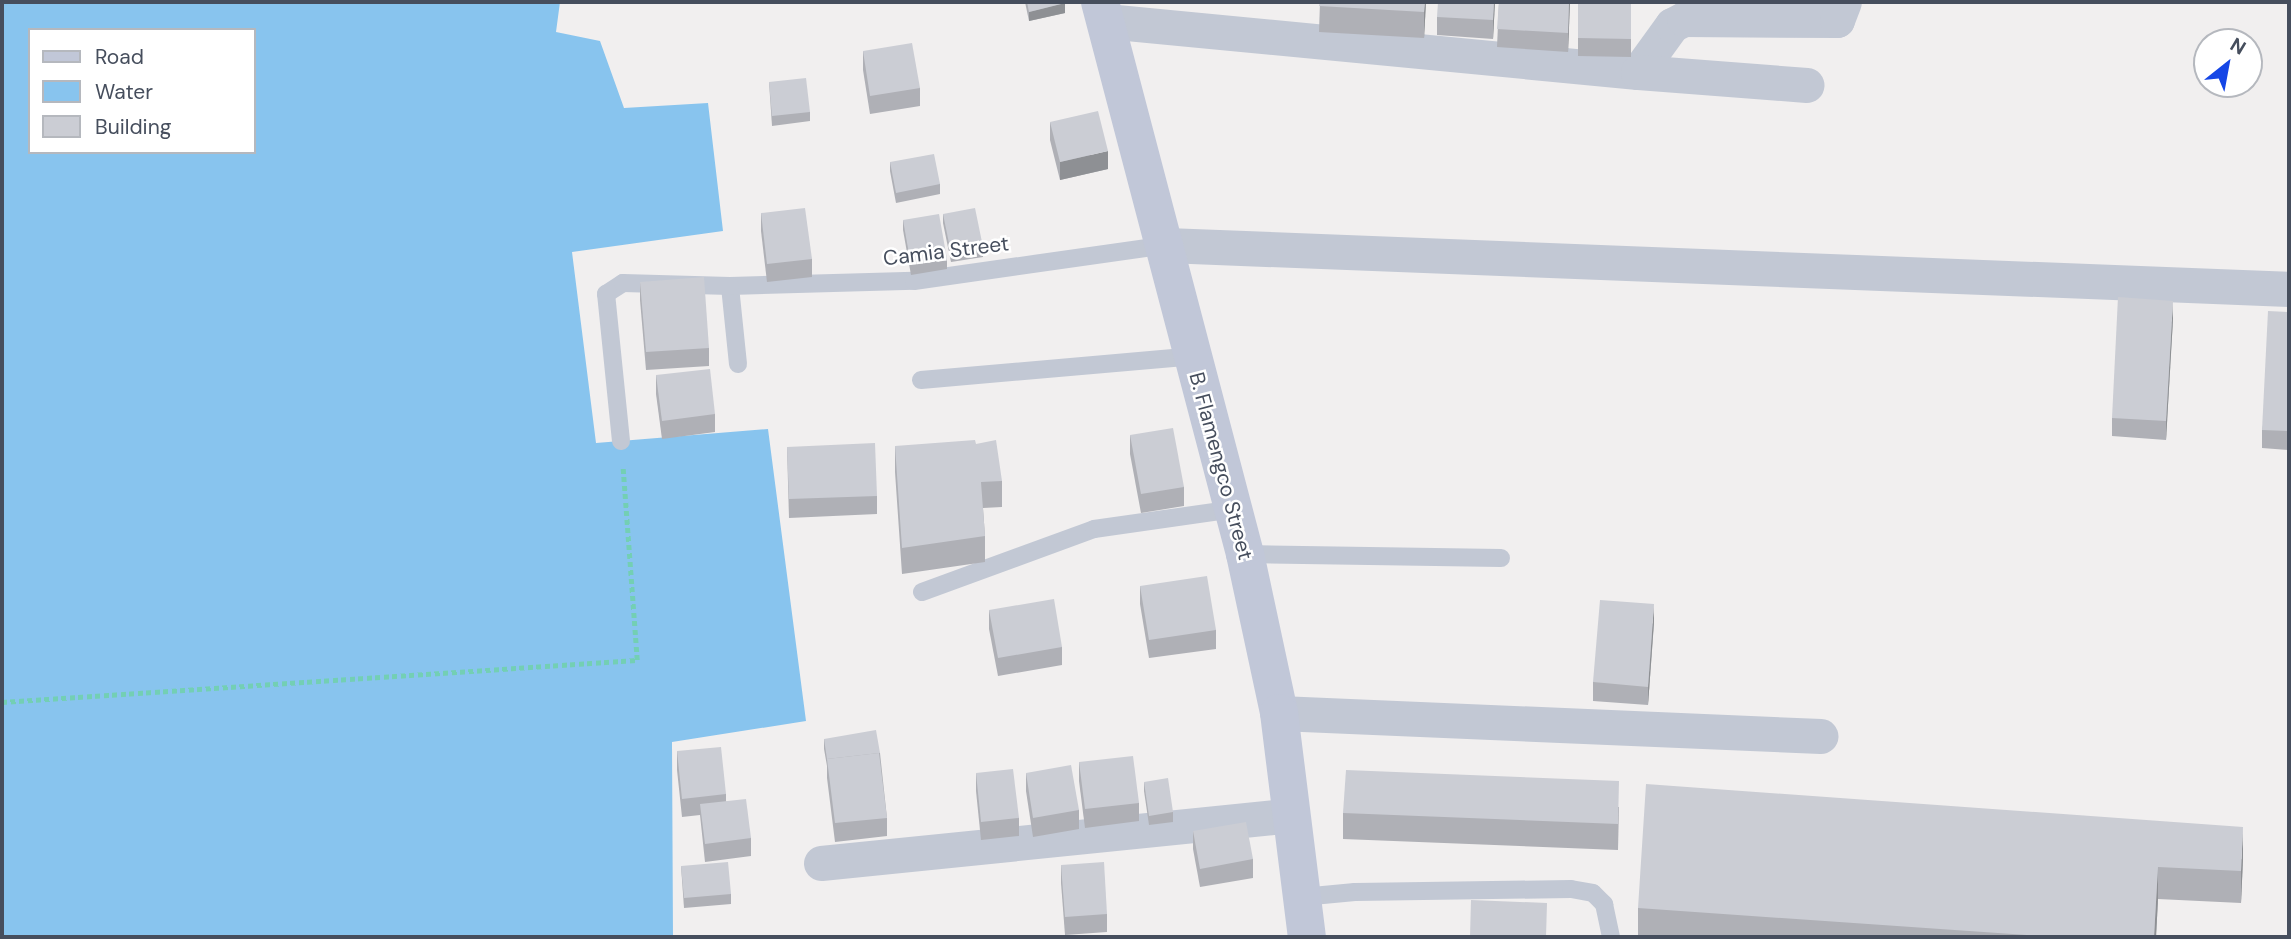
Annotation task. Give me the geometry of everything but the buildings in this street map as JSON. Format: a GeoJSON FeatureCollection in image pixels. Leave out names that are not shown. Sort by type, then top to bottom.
{"type":"FeatureCollection","features":[{"type":"Feature","properties":{"kind":"main road","name":"B. Flamengco Street"},"geometry":{"type":"LineString","coordinates":[[1103,11],[1245,554],[1279,713],[1307,937]]}},
{"type":"Feature","properties":{"kind":"street"},"geometry":{"type":"LineString","coordinates":[[1638,72],[1672,25],[1684,19],[1837,20],[1844,2]]}},
{"type":"Feature","properties":{"kind":"street"},"geometry":{"type":"LineString","coordinates":[[1103,11],[1638,72],[1806,85]]}},
{"type":"Feature","properties":{"kind":"street"},"geometry":{"type":"LineString","coordinates":[[1166,245],[2289,289]]}},
{"type":"Feature","properties":{"kind":"street"},"geometry":{"type":"LineString","coordinates":[[1279,713],[1821,736]]}},
{"type":"Feature","properties":{"kind":"street"},"geometry":{"type":"LineString","coordinates":[[821,863],[1292,815]]}},
{"type":"Feature","properties":{"kind":"lane","name":"Camia Street"},"geometry":{"type":"LineString","coordinates":[[621,441],[606,294],[623,283],[730,286],[914,281],[1166,245]]}},
{"type":"Feature","properties":{"kind":"lane"},"geometry":{"type":"LineString","coordinates":[[730,286],[738,364]]}},
{"type":"Feature","properties":{"kind":"lane"},"geometry":{"type":"LineString","coordinates":[[921,380],[1193,356]]}},
{"type":"Feature","properties":{"kind":"lane"},"geometry":{"type":"LineString","coordinates":[[922,592],[1094,529],[1234,509]]}},
{"type":"Feature","properties":{"kind":"lane"},"geometry":{"type":"LineString","coordinates":[[1245,554],[1501,558]]}},
{"type":"Feature","properties":{"kind":"lane"},"geometry":{"type":"LineString","coordinates":[[1302,897],[1354,892],[1571,889],[1592,893],[1604,904],[1611,937]]}},
{"type":"Feature","properties":{"kind":"path"},"geometry":{"type":"LineString","coordinates":[[2,702],[637,660],[621,441]]}},
{"type":"Feature","properties":{"kind":"water"},"geometry":{"type":"Polygon","coordinates":[[[2,2],[560,2],[556,32],[600,41],[624,108],[708,103],[723,231],[572,252],[596,443],[768,429],[806,721],[672,742],[673,937],[2,937],[2,2]]]}}]}
